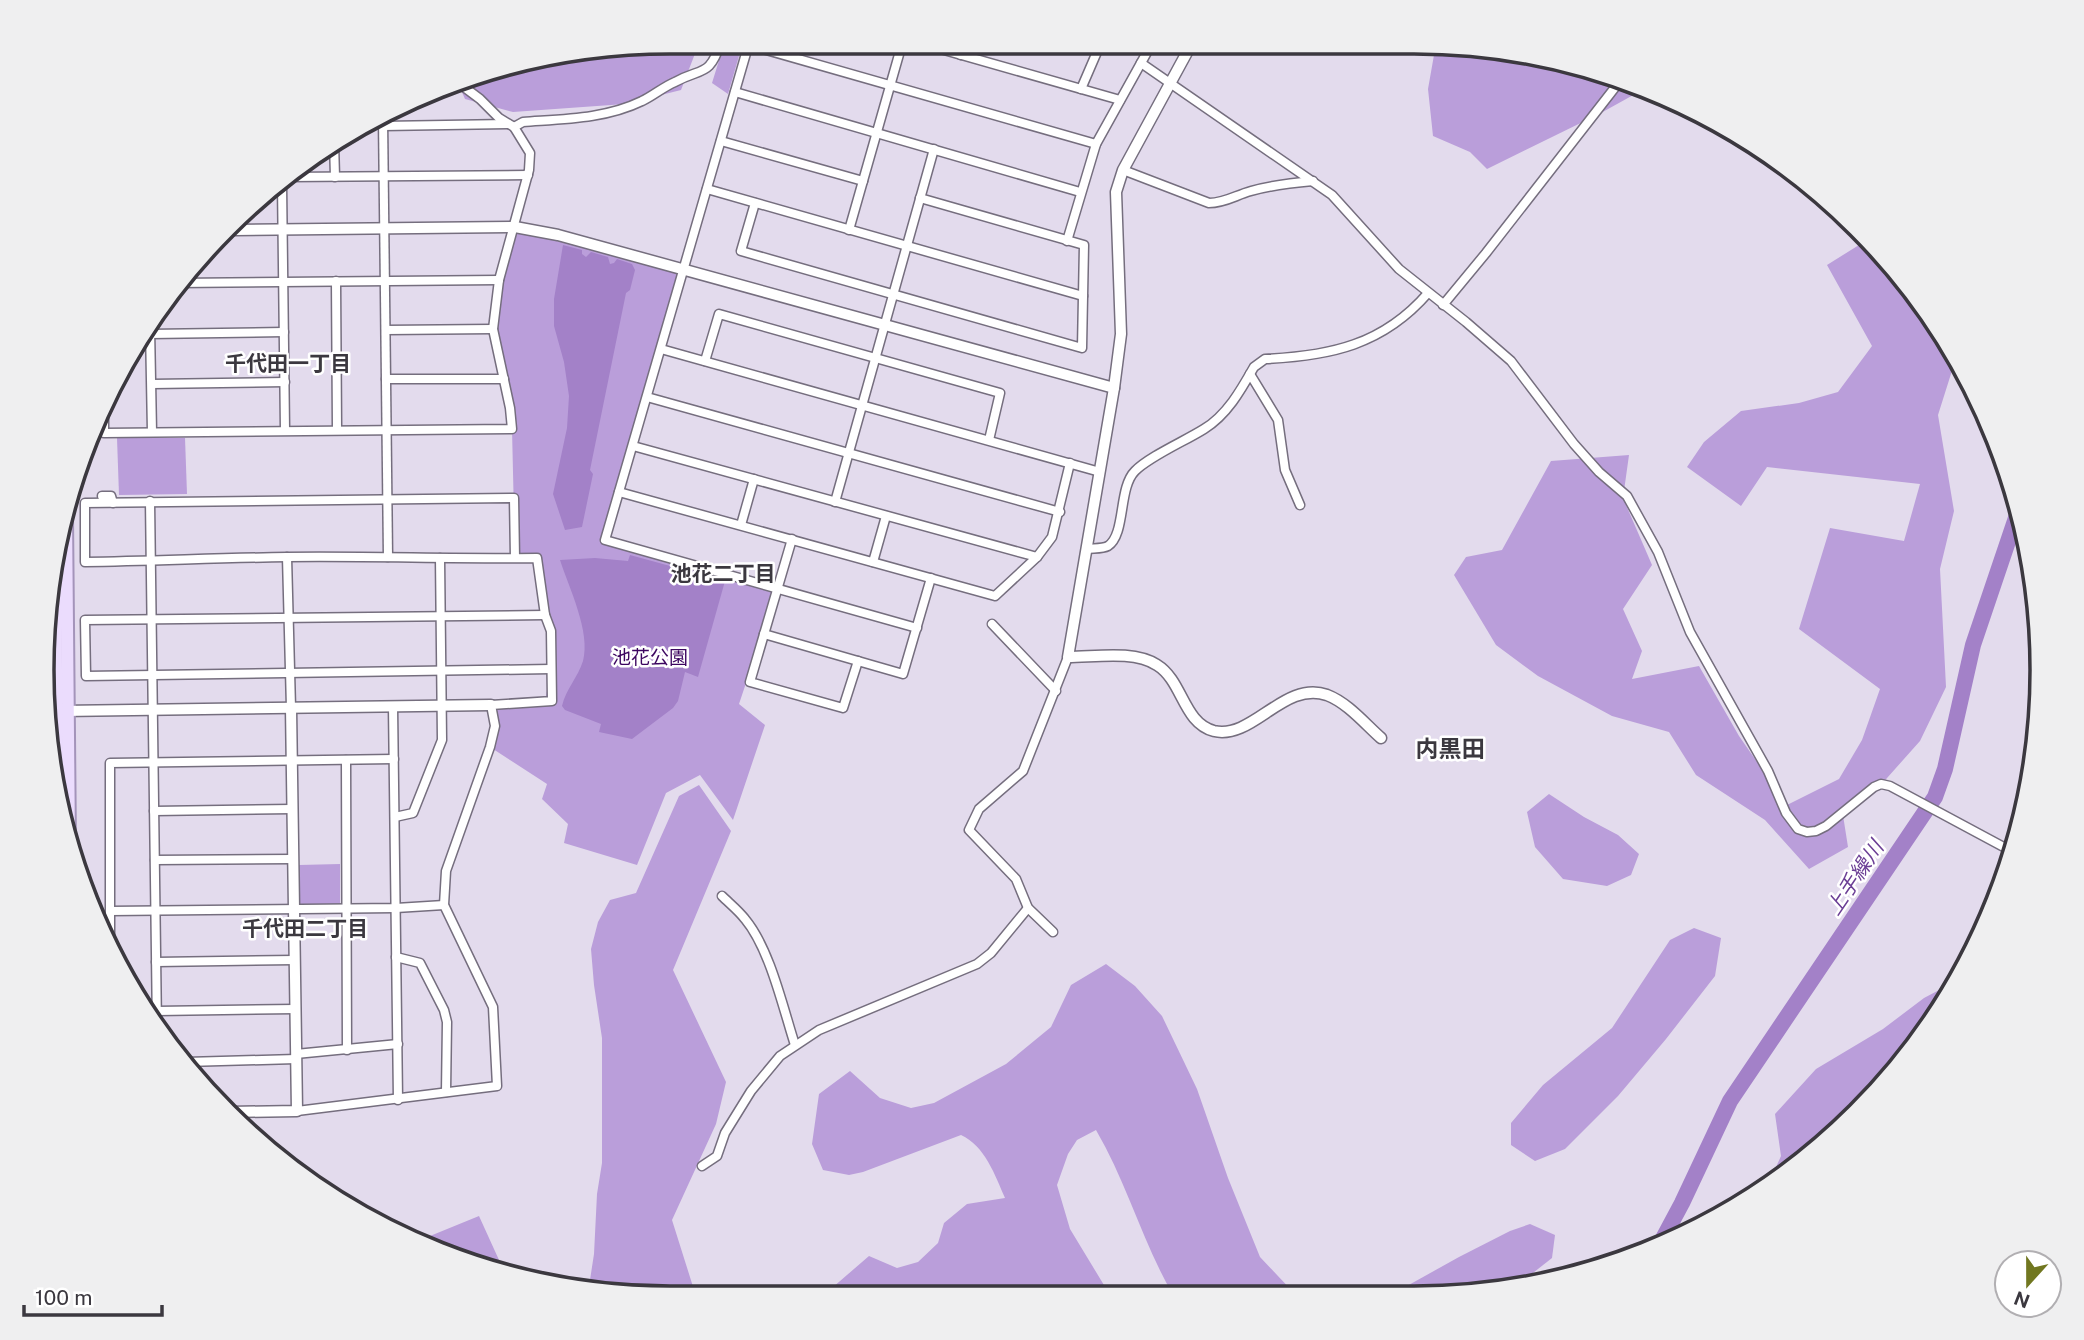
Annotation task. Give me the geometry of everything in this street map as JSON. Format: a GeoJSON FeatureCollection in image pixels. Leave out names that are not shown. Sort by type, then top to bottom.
{"type":"FeatureCollection","features":[{"type":"Feature","properties":{"kind":"main road"},"geometry":{"type":"LineString","coordinates":[[58,732],[64,561]]}},
{"type":"Feature","properties":{"kind":"main road"},"geometry":{"type":"LineString","coordinates":[[57,625],[64,775]]}},
{"type":"Feature","properties":{"kind":"street"},"geometry":{"type":"LineString","coordinates":[[390,122],[511,126],[523,122],[589,117],[641,102],[677,80],[707,70],[718,54]]}},
{"type":"Feature","properties":{"kind":"street"},"geometry":{"type":"LineString","coordinates":[[746,54],[605,540],[917,628]]}},
{"type":"Feature","properties":{"kind":"street"},"geometry":{"type":"LineString","coordinates":[[783,54],[1096,144]]}},
{"type":"Feature","properties":{"kind":"street"},"geometry":{"type":"LineString","coordinates":[[849,230],[899,54]]}},
{"type":"Feature","properties":{"kind":"street"},"geometry":{"type":"LineString","coordinates":[[958,54],[1120,100]]}},
{"type":"Feature","properties":{"kind":"street"},"geometry":{"type":"LineString","coordinates":[[1081,89],[1096,54]]}},
{"type":"Feature","properties":{"kind":"street"},"geometry":{"type":"LineString","coordinates":[[1067,240],[1096,144],[1146,54]]}},
{"type":"Feature","properties":{"kind":"street"},"geometry":{"type":"LineString","coordinates":[[1053,932],[1028,908],[1016,879],[970,830],[979,809],[1023,771],[1068,657],[1121,334],[1116,192],[1123,170],[1187,54]]}},
{"type":"Feature","properties":{"kind":"street"},"geometry":{"type":"LineString","coordinates":[[1141,63],[1332,195],[1399,269],[1511,361],[1574,444],[1599,472],[1627,496],[1658,552],[1690,632],[1798,829],[1807,832],[1826,826],[1881,784],[1891,786],[2004,847]]}},
{"type":"Feature","properties":{"kind":"street"},"geometry":{"type":"LineString","coordinates":[[1443,304],[1615,88]]}},
{"type":"Feature","properties":{"kind":"street"},"geometry":{"type":"LineString","coordinates":[[104,428],[104,433],[513,429],[493,329],[499,280],[528,176],[530,153],[511,126],[467,89]]}},
{"type":"Feature","properties":{"kind":"street"},"geometry":{"type":"LineString","coordinates":[[735,92],[1080,192]]}},
{"type":"Feature","properties":{"kind":"street"},"geometry":{"type":"LineString","coordinates":[[383,126],[388,557]]}},
{"type":"Feature","properties":{"kind":"street"},"geometry":{"type":"LineString","coordinates":[[721,141],[863,181]]}},
{"type":"Feature","properties":{"kind":"street"},"geometry":{"type":"LineString","coordinates":[[835,502],[934,149]]}},
{"type":"Feature","properties":{"kind":"street"},"geometry":{"type":"LineString","coordinates":[[334,154],[335,177]]}},
{"type":"Feature","properties":{"kind":"street"},"geometry":{"type":"LineString","coordinates":[[1123,170],[1209,203],[1223,203],[1246,192],[1276,184],[1312,181]]}},
{"type":"Feature","properties":{"kind":"street"},"geometry":{"type":"LineString","coordinates":[[301,177],[528,176]]}},
{"type":"Feature","properties":{"kind":"street"},"geometry":{"type":"LineString","coordinates":[[707,190],[1083,296]]}},
{"type":"Feature","properties":{"kind":"street"},"geometry":{"type":"LineString","coordinates":[[282,192],[285,430]]}},
{"type":"Feature","properties":{"kind":"street"},"geometry":{"type":"LineString","coordinates":[[754,203],[741,251],[1082,348],[1084,245],[920,198]]}},
{"type":"Feature","properties":{"kind":"street"},"geometry":{"type":"LineString","coordinates":[[240,230],[515,227],[558,235],[1114,388]]}},
{"type":"Feature","properties":{"kind":"street"},"geometry":{"type":"LineString","coordinates":[[191,283],[499,280]]}},
{"type":"Feature","properties":{"kind":"street"},"geometry":{"type":"LineString","coordinates":[[336,281],[337,429]]}},
{"type":"Feature","properties":{"kind":"street"},"geometry":{"type":"LineString","coordinates":[[1087,549],[1106,547],[1112,541],[1118,527],[1126,488],[1134,472],[1186,438],[1205,429],[1227,410],[1254,367],[1265,359],[1339,351],[1388,330],[1412,312],[1427,293]]}},
{"type":"Feature","properties":{"kind":"street"},"geometry":{"type":"LineString","coordinates":[[705,361],[719,314],[876,357],[1000,393],[989,440]]}},
{"type":"Feature","properties":{"kind":"street"},"geometry":{"type":"LineString","coordinates":[[386,330],[493,329]]}},
{"type":"Feature","properties":{"kind":"street"},"geometry":{"type":"LineString","coordinates":[[156,331],[284,332]]}},
{"type":"Feature","properties":{"kind":"street"},"geometry":{"type":"LineString","coordinates":[[150,340],[152,432]]}},
{"type":"Feature","properties":{"kind":"street"},"geometry":{"type":"LineString","coordinates":[[661,349],[1100,472]]}},
{"type":"Feature","properties":{"kind":"street"},"geometry":{"type":"LineString","coordinates":[[1251,374],[1278,420],[1285,470],[1300,505]]}},
{"type":"Feature","properties":{"kind":"street"},"geometry":{"type":"LineString","coordinates":[[386,379],[503,379]]}},
{"type":"Feature","properties":{"kind":"street"},"geometry":{"type":"LineString","coordinates":[[152,384],[285,382]]}},
{"type":"Feature","properties":{"kind":"street"},"geometry":{"type":"LineString","coordinates":[[647,397],[1060,512]]}},
{"type":"Feature","properties":{"kind":"street"},"geometry":{"type":"LineString","coordinates":[[633,446],[1037,558]]}},
{"type":"Feature","properties":{"kind":"street"},"geometry":{"type":"LineString","coordinates":[[619,492],[995,596],[1037,558],[1052,537],[1070,463]]}},
{"type":"Feature","properties":{"kind":"street"},"geometry":{"type":"LineString","coordinates":[[741,526],[754,480]]}},
{"type":"Feature","properties":{"kind":"street"},"geometry":{"type":"LineString","coordinates":[[102,496],[111,496],[113,503]]}},
{"type":"Feature","properties":{"kind":"street"},"geometry":{"type":"LineString","coordinates":[[59,711],[491,705],[552,701],[551,631],[545,615],[537,558],[515,558],[440,558],[388,557],[287,557],[85,562],[85,503],[514,498],[515,558]]}},
{"type":"Feature","properties":{"kind":"street"},"geometry":{"type":"LineString","coordinates":[[150,501],[157,1010]]}},
{"type":"Feature","properties":{"kind":"street"},"geometry":{"type":"LineString","coordinates":[[873,562],[886,516]]}},
{"type":"Feature","properties":{"kind":"street"},"geometry":{"type":"LineString","coordinates":[[792,540],[750,682],[843,708],[858,661]]}},
{"type":"Feature","properties":{"kind":"street"},"geometry":{"type":"LineString","coordinates":[[287,557],[297,1111]]}},
{"type":"Feature","properties":{"kind":"street"},"geometry":{"type":"LineString","coordinates":[[394,817],[413,813],[442,740],[440,558]]}},
{"type":"Feature","properties":{"kind":"street"},"geometry":{"type":"LineString","coordinates":[[764,634],[904,674],[931,578]]}},
{"type":"Feature","properties":{"kind":"street"},"geometry":{"type":"LineString","coordinates":[[545,615],[85,620],[86,676],[551,669]]}},
{"type":"Feature","properties":{"kind":"street"},"geometry":{"type":"LineString","coordinates":[[992,624],[1056,691]]}},
{"type":"Feature","properties":{"kind":"street"},"geometry":{"type":"LineString","coordinates":[[1068,657],[1141,658],[1156,664],[1169,674],[1183,695],[1192,717],[1203,727],[1217,732],[1231,732],[1245,726],[1274,706],[1292,698],[1325,694],[1340,702],[1381,738]]}},
{"type":"Feature","properties":{"kind":"street"},"geometry":{"type":"LineString","coordinates":[[242,1112],[297,1111],[497,1086],[493,1007],[444,905],[446,872],[495,726],[491,705]]}},
{"type":"Feature","properties":{"kind":"street"},"geometry":{"type":"LineString","coordinates":[[393,706],[398,1100]]}},
{"type":"Feature","properties":{"kind":"street"},"geometry":{"type":"LineString","coordinates":[[110,925],[110,763],[394,759]]}},
{"type":"Feature","properties":{"kind":"street"},"geometry":{"type":"LineString","coordinates":[[346,760],[347,1050]]}},
{"type":"Feature","properties":{"kind":"street"},"geometry":{"type":"LineString","coordinates":[[154,811],[292,809]]}},
{"type":"Feature","properties":{"kind":"street"},"geometry":{"type":"LineString","coordinates":[[155,860],[293,859]]}},
{"type":"Feature","properties":{"kind":"street"},"geometry":{"type":"LineString","coordinates":[[722,896],[745,919],[757,938],[771,971],[795,1045]]}},
{"type":"Feature","properties":{"kind":"street"},"geometry":{"type":"LineString","coordinates":[[110,911],[346,909],[444,905]]}},
{"type":"Feature","properties":{"kind":"street"},"geometry":{"type":"LineString","coordinates":[[702,1166],[717,1156],[725,1133],[764,1073],[780,1056],[819,1030],[977,964],[991,953],[1028,908]]}},
{"type":"Feature","properties":{"kind":"street"},"geometry":{"type":"LineString","coordinates":[[396,957],[420,963],[444,1010],[447,1023],[446,1092]]}},
{"type":"Feature","properties":{"kind":"street"},"geometry":{"type":"LineString","coordinates":[[156,962],[295,960]]}},
{"type":"Feature","properties":{"kind":"street"},"geometry":{"type":"LineString","coordinates":[[157,1011],[296,1009]]}},
{"type":"Feature","properties":{"kind":"street"},"geometry":{"type":"LineString","coordinates":[[195,1062],[296,1056],[398,1044]]}},
{"type":"Feature","properties":{"kind":"green space"},"geometry":{"type":"Polygon","coordinates":[[[695,54],[681,90],[625,104],[513,112],[465,99],[461,91],[550,66],[630,56],[695,54]]]}},
{"type":"Feature","properties":{"kind":"green space"},"geometry":{"type":"Polygon","coordinates":[[[721,54],[740,54],[728,94],[712,83],[721,54]]]}},
{"type":"Feature","properties":{"kind":"green space"},"geometry":{"type":"Polygon","coordinates":[[[1434,55],[1534,66],[1573,75],[1633,95],[1487,169],[1470,152],[1433,136],[1428,89],[1434,55]]]}},
{"type":"Feature","properties":{"kind":"green space","name":"池花公園"},"geometry":{"type":"Polygon","coordinates":[[[515,227],[684,270],[606,540],[778,587],[739,704],[765,725],[733,820],[700,775],[666,793],[637,865],[564,843],[568,824],[542,799],[547,784],[490,747],[493,703],[545,701],[551,669],[551,631],[537,558],[515,558],[512,429],[493,329],[499,280],[515,227]]]}},
{"type":"Feature","properties":{"kind":"green space"},"geometry":{"type":"Polygon","coordinates":[[[1859,245],[1903,295],[1952,371],[1938,415],[1954,511],[1940,569],[1946,687],[1920,741],[1871,796],[1842,809],[1848,847],[1809,869],[1765,820],[1696,775],[1669,732],[1612,716],[1538,676],[1496,645],[1454,575],[1466,557],[1502,550],[1551,461],[1629,455],[1623,498],[1652,565],[1623,609],[1642,651],[1632,679],[1699,666],[1739,736],[1787,805],[1839,779],[1862,740],[1880,689],[1799,629],[1830,528],[1904,541],[1920,484],[1767,467],[1741,506],[1687,467],[1704,442],[1741,411],[1799,403],[1838,392],[1872,346],[1827,265],[1859,245]]]}},
{"type":"Feature","properties":{"kind":"green space"},"geometry":{"type":"Polygon","coordinates":[[[117,438],[185,438],[187,494],[119,495],[117,438]]]}},
{"type":"Feature","properties":{"kind":"green space"},"geometry":{"type":"Polygon","coordinates":[[[699,785],[731,831],[673,970],[726,1082],[716,1124],[672,1220],[693,1286],[590,1280],[602,1163],[602,1038],[591,949],[598,922],[610,900],[636,893],[679,796],[699,785]]]}},
{"type":"Feature","properties":{"kind":"green space"},"geometry":{"type":"Polygon","coordinates":[[[1549,794],[1618,835],[1639,854],[1631,875],[1607,886],[1563,879],[1535,847],[1527,812],[1549,794]]]}},
{"type":"Feature","properties":{"kind":"green space"},"geometry":{"type":"Polygon","coordinates":[[[340,864],[340,905],[299,904],[299,865],[340,864]]]}},
{"type":"Feature","properties":{"kind":"green space"},"geometry":{"type":"Polygon","coordinates":[[[1694,928],[1721,938],[1715,976],[1618,1096],[1565,1149],[1535,1161],[1511,1145],[1511,1123],[1543,1085],[1612,1028],[1670,940],[1694,928]]]}},
{"type":"Feature","properties":{"kind":"green space"},"geometry":{"type":"Polygon","coordinates":[[[1106,964],[1135,986],[1162,1016],[1197,1089],[1228,1178],[1260,1257],[1287,1286],[1168,1286],[1096,1130],[1077,1140],[1068,1154],[1057,1185],[1070,1229],[1105,1286],[834,1286],[869,1256],[897,1268],[918,1262],[938,1243],[944,1223],[967,1204],[1005,1198],[983,1154],[977,1146],[961,1135],[863,1172],[849,1175],[823,1170],[812,1144],[819,1094],[850,1071],[880,1098],[911,1108],[934,1103],[1006,1064],[1051,1027],[1071,985],[1106,964]]]}},
{"type":"Feature","properties":{"kind":"green space"},"geometry":{"type":"Polygon","coordinates":[[[1940,990],[1903,1045],[1877,1076],[1820,1133],[1775,1169],[1781,1156],[1775,1114],[1816,1069],[1883,1029],[1924,998],[1940,990]]]}},
{"type":"Feature","properties":{"kind":"green space"},"geometry":{"type":"Polygon","coordinates":[[[479,1216],[499,1261],[428,1236],[479,1216]]]}},
{"type":"Feature","properties":{"kind":"green space"},"geometry":{"type":"Polygon","coordinates":[[[1530,1224],[1555,1235],[1552,1258],[1531,1274],[1454,1284],[1407,1286],[1459,1257],[1530,1224]]]}},
{"type":"Feature","properties":{"kind":"shaded area"},"geometry":{"type":"Polygon","coordinates":[[[563,245],[582,250],[586,257],[591,252],[608,257],[610,264],[617,259],[632,264],[635,270],[630,290],[626,293],[590,470],[593,474],[582,527],[565,530],[553,494],[567,428],[569,396],[564,362],[554,326],[554,299],[563,245]]]}},
{"type":"Feature","properties":{"kind":"shaded area"},"geometry":{"type":"Polygon","coordinates":[[[630,555],[725,581],[698,677],[685,672],[678,701],[673,708],[632,739],[599,732],[601,724],[565,710],[562,706],[581,667],[585,649],[582,624],[560,560],[595,558],[628,561],[630,555]]]}},
{"type":"Feature","properties":{"kind":"waterway","name":"上手繰川"},"geometry":{"type":"LineString","coordinates":[[1667,1231],[1730,1101],[1935,797],[1945,769],[1973,645],[2013,527]]}},
{"type":"Feature","properties":{"kind":"district","name":"千代田一丁目"},"geometry":{"type":"Point","coordinates":[288,364]}},
{"type":"Feature","properties":{"kind":"district","name":"池花二丁目"},"geometry":{"type":"Point","coordinates":[723,574]}},
{"type":"Feature","properties":{"kind":"district","name":"内黒田"},"geometry":{"type":"Point","coordinates":[1450,749]}},
{"type":"Feature","properties":{"kind":"district","name":"千代田二丁目"},"geometry":{"type":"Point","coordinates":[305,929]}}]}
